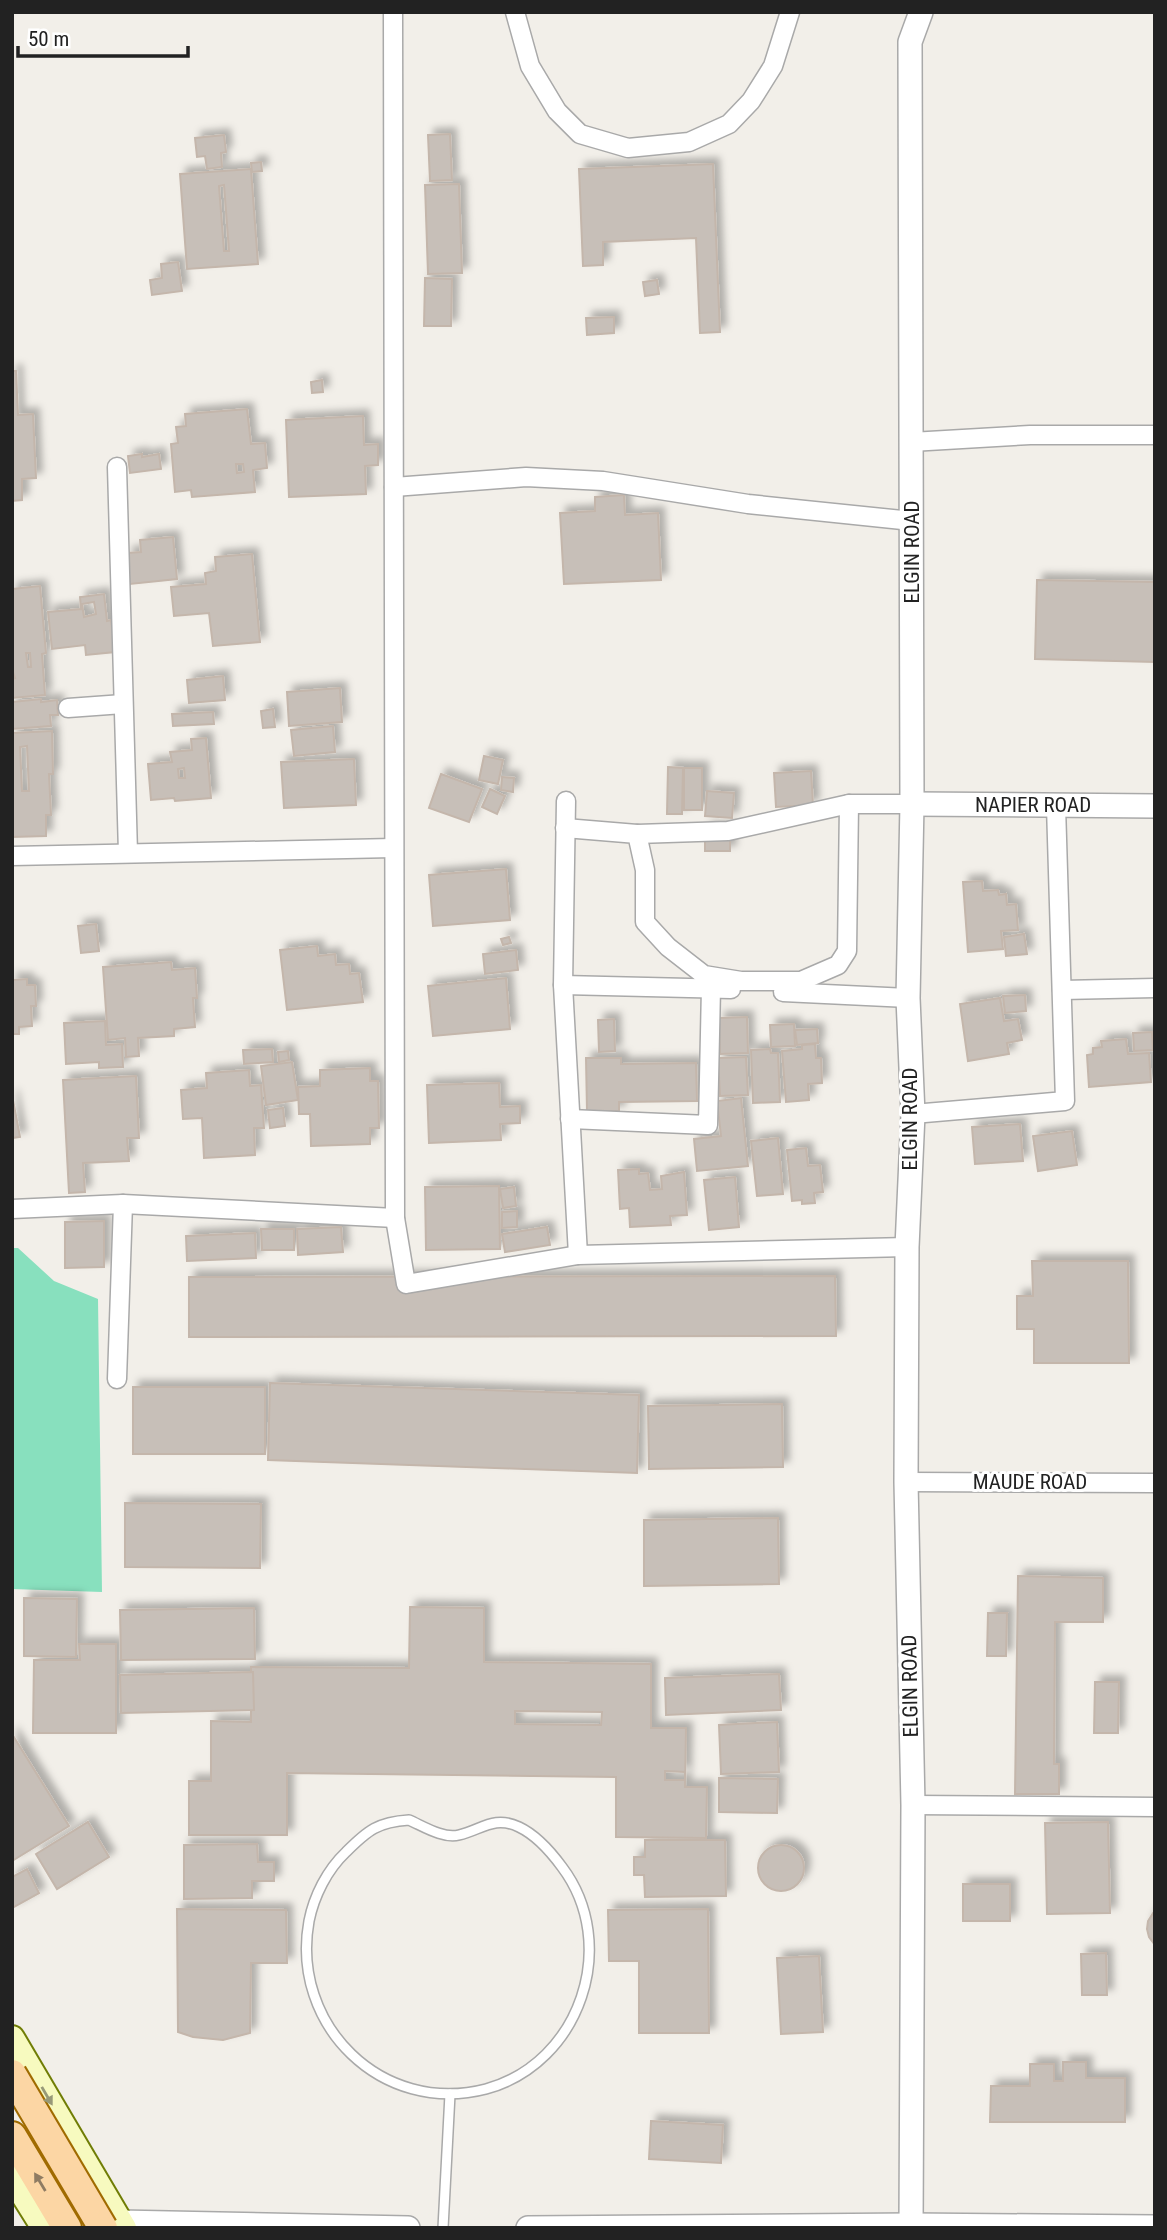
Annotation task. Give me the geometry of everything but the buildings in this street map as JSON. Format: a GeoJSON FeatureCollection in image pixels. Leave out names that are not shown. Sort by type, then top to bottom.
{"type":"FeatureCollection","features":[{"type":"Feature","properties":{"kind":"main road"},"geometry":{"type":"LineString","coordinates":[[12,2038],[116,2226]]}},
{"type":"Feature","properties":{"kind":"main road"},"geometry":{"type":"LineString","coordinates":[[12,2074],[116,2226]]}},
{"type":"Feature","properties":{"kind":"main road"},"geometry":{"type":"LineString","coordinates":[[12,2136],[67,2228]]}},
{"type":"Feature","properties":{"kind":"main road"},"geometry":{"type":"LineString","coordinates":[[12,2177],[44,2228]]}},
{"type":"Feature","properties":{"kind":"street"},"geometry":{"type":"LineString","coordinates":[[393,12],[395,1218],[405,1284],[578,1255],[907,1247]]}},
{"type":"Feature","properties":{"kind":"street"},"geometry":{"type":"LineString","coordinates":[[515,12],[530,66],[557,111],[580,134],[628,148],[690,142],[729,124],[751,101],[773,66],[790,12]]}},
{"type":"Feature","properties":{"kind":"street","name":"ELGIN ROAD"},"geometry":{"type":"LineString","coordinates":[[911,2226],[913,1805],[906,1482],[907,1247],[913,1114],[908,998],[912,804],[910,42],[921,12]]}},
{"type":"Feature","properties":{"kind":"street"},"geometry":{"type":"LineString","coordinates":[[911,442],[1030,435],[1155,435]]}},
{"type":"Feature","properties":{"kind":"street"},"geometry":{"type":"LineString","coordinates":[[117,467],[128,853]]}},
{"type":"Feature","properties":{"kind":"street"},"geometry":{"type":"LineString","coordinates":[[394,487],[526,477],[590,481],[748,504],[912,521]]}},
{"type":"Feature","properties":{"kind":"street"},"geometry":{"type":"LineString","coordinates":[[68,708],[123,704]]}},
{"type":"Feature","properties":{"kind":"street"},"geometry":{"type":"LineString","coordinates":[[566,802],[563,985],[578,1255]]}},
{"type":"Feature","properties":{"kind":"street"},"geometry":{"type":"LineString","coordinates":[[637,834],[645,870],[645,922],[668,947],[704,975],[741,981],[801,981],[838,965],[847,951],[849,804]]}},
{"type":"Feature","properties":{"kind":"street"},"geometry":{"type":"LineString","coordinates":[[565,828],[637,834],[729,831],[849,804],[912,804]]}},
{"type":"Feature","properties":{"kind":"street","name":"NAPIER ROAD"},"geometry":{"type":"LineString","coordinates":[[912,804],[1155,806]]}},
{"type":"Feature","properties":{"kind":"street"},"geometry":{"type":"LineString","coordinates":[[913,1114],[1065,1101],[1056,806]]}},
{"type":"Feature","properties":{"kind":"street"},"geometry":{"type":"LineString","coordinates":[[12,856],[393,848]]}},
{"type":"Feature","properties":{"kind":"street"},"geometry":{"type":"LineString","coordinates":[[563,985],[711,988],[908,998]]}},
{"type":"Feature","properties":{"kind":"street"},"geometry":{"type":"LineString","coordinates":[[570,1119],[708,1125],[711,988]]}},
{"type":"Feature","properties":{"kind":"street"},"geometry":{"type":"LineString","coordinates":[[1062,990],[1155,988]]}},
{"type":"Feature","properties":{"kind":"street"},"geometry":{"type":"LineString","coordinates":[[12,1209],[123,1204],[395,1218]]}},
{"type":"Feature","properties":{"kind":"street"},"geometry":{"type":"LineString","coordinates":[[117,1379],[123,1204]]}},
{"type":"Feature","properties":{"kind":"street","name":"MAUDE ROAD"},"geometry":{"type":"LineString","coordinates":[[906,1482],[1155,1483]]}},
{"type":"Feature","properties":{"kind":"street"},"geometry":{"type":"LineString","coordinates":[[913,1805],[1155,1807]]}},
{"type":"Feature","properties":{"kind":"street"},"geometry":{"type":"LineString","coordinates":[[528,2228],[1155,2227]]}},
{"type":"Feature","properties":{"kind":"street"},"geometry":{"type":"LineString","coordinates":[[88,2228],[408,2228]]}},
{"type":"Feature","properties":{"kind":"lane"},"geometry":{"type":"LineString","coordinates":[[409,1820],[433,1832],[457,1836],[478,1826],[502,1822],[520,1827],[549,1850],[571,1880],[585,1914],[590,1951],[586,1987],[572,2022],[549,2051],[520,2074],[486,2089],[450,2094],[420,2091],[392,2082],[366,2068],[344,2048],[326,2025],[313,1998],[307,1969],[306,1939],[311,1910],[322,1883],[339,1858],[360,1838],[385,1822],[409,1820]]}},
{"type":"Feature","properties":{"kind":"lane"},"geometry":{"type":"LineString","coordinates":[[443,2228],[450,2094]]}},
{"type":"Feature","properties":{"kind":"green space"},"geometry":{"type":"Polygon","coordinates":[[[12,1248],[18,1248],[54,1281],[98,1299],[102,1592],[12,1589],[12,1248]]]}}]}
